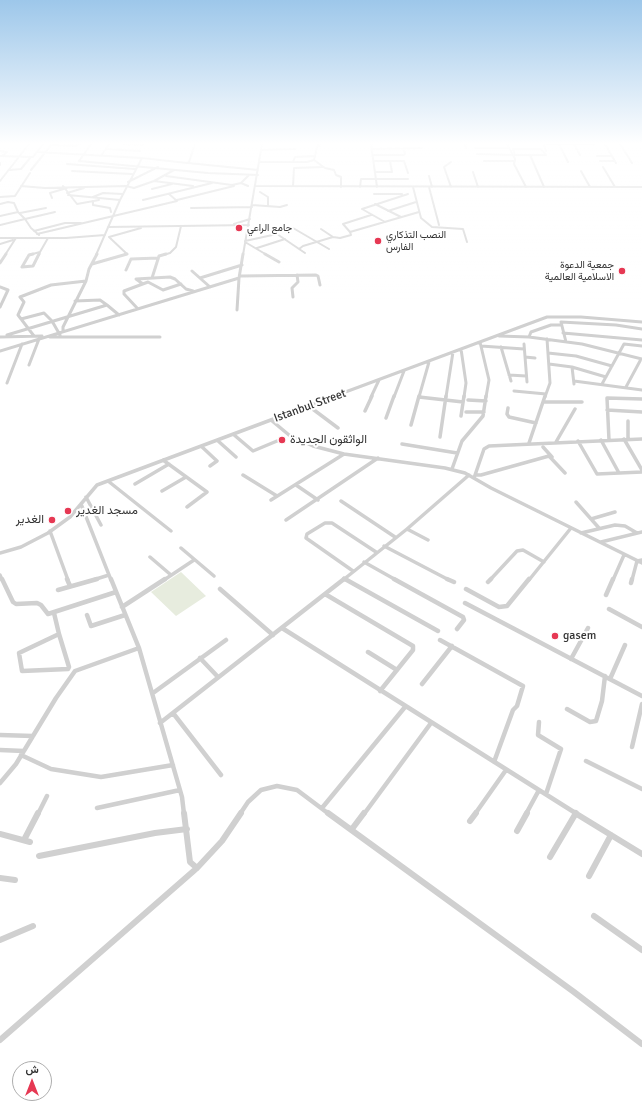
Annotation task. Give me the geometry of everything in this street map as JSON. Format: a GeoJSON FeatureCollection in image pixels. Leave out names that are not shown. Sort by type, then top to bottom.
{"type":"FeatureCollection","features":[{"type":"Feature","properties":{"kind":"street"},"geometry":{"type":"LineString","coordinates":[[0,197],[15,196]]}},
{"type":"Feature","properties":{"kind":"street"},"geometry":{"type":"LineString","coordinates":[[69,196],[78,204],[100,199]]}},
{"type":"Feature","properties":{"kind":"street"},"geometry":{"type":"LineString","coordinates":[[84,196],[100,199],[120,200]]}},
{"type":"Feature","properties":{"kind":"street"},"geometry":{"type":"LineString","coordinates":[[111,200],[114,196]]}},
{"type":"Feature","properties":{"kind":"street"},"geometry":{"type":"LineString","coordinates":[[60,337],[75,301],[86,281],[122,196]]}},
{"type":"Feature","properties":{"kind":"street"},"geometry":{"type":"LineString","coordinates":[[143,200],[161,196]]}},
{"type":"Feature","properties":{"kind":"street"},"geometry":{"type":"LineString","coordinates":[[172,196],[177,200]]}},
{"type":"Feature","properties":{"kind":"street"},"geometry":{"type":"LineString","coordinates":[[38,234],[193,196]]}},
{"type":"Feature","properties":{"kind":"street"},"geometry":{"type":"LineString","coordinates":[[237,310],[245,242],[254,196]]}},
{"type":"Feature","properties":{"kind":"street"},"geometry":{"type":"LineString","coordinates":[[266,196],[268,197],[268,205]]}},
{"type":"Feature","properties":{"kind":"street"},"geometry":{"type":"LineString","coordinates":[[385,222],[362,209],[401,196]]}},
{"type":"Feature","properties":{"kind":"street"},"geometry":{"type":"LineString","coordinates":[[415,196],[421,218],[430,227],[463,229],[468,242]]}},
{"type":"Feature","properties":{"kind":"street"},"geometry":{"type":"LineString","coordinates":[[433,196],[439,225]]}},
{"type":"Feature","properties":{"kind":"street"},"geometry":{"type":"LineString","coordinates":[[93,201],[93,205],[110,208],[111,212]]}},
{"type":"Feature","properties":{"kind":"street"},"geometry":{"type":"LineString","coordinates":[[0,204],[12,202],[34,231],[44,238]]}},
{"type":"Feature","properties":{"kind":"street"},"geometry":{"type":"LineString","coordinates":[[388,211],[416,202]]}},
{"type":"Feature","properties":{"kind":"street"},"geometry":{"type":"LineString","coordinates":[[374,204],[401,217]]}},
{"type":"Feature","properties":{"kind":"street"},"geometry":{"type":"LineString","coordinates":[[191,208],[268,205],[280,207],[287,205]]}},
{"type":"Feature","properties":{"kind":"street"},"geometry":{"type":"LineString","coordinates":[[0,216],[46,208]]}},
{"type":"Feature","properties":{"kind":"street"},"geometry":{"type":"LineString","coordinates":[[0,225],[55,212]]}},
{"type":"Feature","properties":{"kind":"street"},"geometry":{"type":"LineString","coordinates":[[299,249],[303,246],[333,237],[340,238],[351,235],[350,232],[419,212]]}},
{"type":"Feature","properties":{"kind":"street"},"geometry":{"type":"LineString","coordinates":[[350,232],[343,226],[344,224],[371,215]]}},
{"type":"Feature","properties":{"kind":"street"},"geometry":{"type":"LineString","coordinates":[[230,225],[250,219]]}},
{"type":"Feature","properties":{"kind":"street"},"geometry":{"type":"LineString","coordinates":[[34,231],[65,223],[80,223]]}},
{"type":"Feature","properties":{"kind":"street"},"geometry":{"type":"LineString","coordinates":[[108,227],[249,225]]}},
{"type":"Feature","properties":{"kind":"street"},"geometry":{"type":"LineString","coordinates":[[92,264],[114,259],[127,254],[109,239],[109,237],[147,226]]}},
{"type":"Feature","properties":{"kind":"street"},"geometry":{"type":"LineString","coordinates":[[114,259],[158,258],[170,253],[175,249],[181,226]]}},
{"type":"Feature","properties":{"kind":"street"},"geometry":{"type":"LineString","coordinates":[[293,228],[329,248]]}},
{"type":"Feature","properties":{"kind":"street"},"geometry":{"type":"LineString","coordinates":[[321,229],[333,237]]}},
{"type":"Feature","properties":{"kind":"street"},"geometry":{"type":"LineString","coordinates":[[245,242],[273,234],[285,239],[305,253]]}},
{"type":"Feature","properties":{"kind":"street"},"geometry":{"type":"LineString","coordinates":[[0,238],[15,239],[105,235]]}},
{"type":"Feature","properties":{"kind":"street"},"geometry":{"type":"LineString","coordinates":[[40,252],[29,255],[22,267],[28,268],[33,266],[48,238]]}},
{"type":"Feature","properties":{"kind":"street"},"geometry":{"type":"LineString","coordinates":[[0,244],[15,239]]}},
{"type":"Feature","properties":{"kind":"street"},"geometry":{"type":"LineString","coordinates":[[0,263],[15,239]]}},
{"type":"Feature","properties":{"kind":"street"},"geometry":{"type":"LineString","coordinates":[[258,248],[285,239]]}},
{"type":"Feature","properties":{"kind":"street"},"geometry":{"type":"LineString","coordinates":[[245,242],[258,248],[279,262]]}},
{"type":"Feature","properties":{"kind":"street"},"geometry":{"type":"LineString","coordinates":[[294,245],[303,246]]}},
{"type":"Feature","properties":{"kind":"street"},"geometry":{"type":"LineString","coordinates":[[152,278],[158,258]]}},
{"type":"Feature","properties":{"kind":"street"},"geometry":{"type":"LineString","coordinates":[[126,270],[131,259]]}},
{"type":"Feature","properties":{"kind":"street"},"geometry":{"type":"LineString","coordinates":[[200,278],[242,265]]}},
{"type":"Feature","properties":{"kind":"street"},"geometry":{"type":"LineString","coordinates":[[192,271],[210,287]]}},
{"type":"Feature","properties":{"kind":"street"},"geometry":{"type":"LineString","coordinates":[[292,297],[292,288],[298,282],[297,275]]}},
{"type":"Feature","properties":{"kind":"street"},"geometry":{"type":"LineString","coordinates":[[0,351],[240,277],[297,275],[317,276],[320,285]]}},
{"type":"Feature","properties":{"kind":"street"},"geometry":{"type":"LineString","coordinates":[[143,284],[136,279],[170,277],[186,289],[194,292]]}},
{"type":"Feature","properties":{"kind":"street"},"geometry":{"type":"LineString","coordinates":[[34,336],[18,314],[24,302],[20,297],[51,285],[86,281]]}},
{"type":"Feature","properties":{"kind":"street"},"geometry":{"type":"LineString","coordinates":[[138,309],[123,293],[126,290],[143,284],[152,283],[163,290],[181,284]]}},
{"type":"Feature","properties":{"kind":"street"},"geometry":{"type":"LineString","coordinates":[[0,287],[8,290],[0,307]]}},
{"type":"Feature","properties":{"kind":"street"},"geometry":{"type":"LineString","coordinates":[[75,301],[100,300],[119,315]]}},
{"type":"Feature","properties":{"kind":"street"},"geometry":{"type":"LineString","coordinates":[[0,337],[107,305]]}},
{"type":"Feature","properties":{"kind":"street"},"geometry":{"type":"LineString","coordinates":[[21,319],[44,313],[62,332]]}},
{"type":"Feature","properties":{"kind":"street","name":"Istanbul Street"},"geometry":{"type":"LineString","coordinates":[[0,553],[26,545],[70,517],[94,487],[461,349],[480,344],[506,332],[556,316],[642,322]]}},
{"type":"Feature","properties":{"kind":"street"},"geometry":{"type":"LineString","coordinates":[[529,337],[531,332],[551,325],[561,325],[561,322],[616,325],[642,329]]}},
{"type":"Feature","properties":{"kind":"street"},"geometry":{"type":"LineString","coordinates":[[561,325],[566,342]]}},
{"type":"Feature","properties":{"kind":"street"},"geometry":{"type":"LineString","coordinates":[[506,332],[506,334],[511,336]]}},
{"type":"Feature","properties":{"kind":"street"},"geometry":{"type":"LineString","coordinates":[[563,333],[642,340]]}},
{"type":"Feature","properties":{"kind":"street"},"geometry":{"type":"LineString","coordinates":[[0,337],[47,336],[160,338]]}},
{"type":"Feature","properties":{"kind":"street"},"geometry":{"type":"LineString","coordinates":[[496,336],[529,337],[566,342],[642,360],[626,387]]}},
{"type":"Feature","properties":{"kind":"street"},"geometry":{"type":"LineString","coordinates":[[29,365],[39,338]]}},
{"type":"Feature","properties":{"kind":"street"},"geometry":{"type":"LineString","coordinates":[[529,443],[550,383],[547,340]]}},
{"type":"Feature","properties":{"kind":"street"},"geometry":{"type":"LineString","coordinates":[[7,383],[22,344]]}},
{"type":"Feature","properties":{"kind":"street"},"geometry":{"type":"LineString","coordinates":[[452,469],[462,441],[472,430],[484,412],[489,380],[480,344],[501,348],[524,349]]}},
{"type":"Feature","properties":{"kind":"street"},"geometry":{"type":"LineString","coordinates":[[524,344],[527,382]]}},
{"type":"Feature","properties":{"kind":"street"},"geometry":{"type":"LineString","coordinates":[[602,384],[624,344],[642,346]]}},
{"type":"Feature","properties":{"kind":"street"},"geometry":{"type":"LineString","coordinates":[[501,348],[511,381]]}},
{"type":"Feature","properties":{"kind":"street"},"geometry":{"type":"LineString","coordinates":[[461,349],[466,383],[461,416]]}},
{"type":"Feature","properties":{"kind":"street"},"geometry":{"type":"LineString","coordinates":[[440,437],[453,352]]}},
{"type":"Feature","properties":{"kind":"street"},"geometry":{"type":"LineString","coordinates":[[548,353],[576,356],[612,366]]}},
{"type":"Feature","properties":{"kind":"street"},"geometry":{"type":"LineString","coordinates":[[525,357],[535,358]]}},
{"type":"Feature","properties":{"kind":"street"},"geometry":{"type":"LineString","coordinates":[[411,425],[429,362]]}},
{"type":"Feature","properties":{"kind":"street"},"geometry":{"type":"LineString","coordinates":[[549,364],[572,367],[606,377]]}},
{"type":"Feature","properties":{"kind":"street"},"geometry":{"type":"LineString","coordinates":[[572,367],[574,382],[602,384],[642,390]]}},
{"type":"Feature","properties":{"kind":"street"},"geometry":{"type":"LineString","coordinates":[[386,418],[404,371]]}},
{"type":"Feature","properties":{"kind":"street"},"geometry":{"type":"LineString","coordinates":[[509,375],[526,376]]}},
{"type":"Feature","properties":{"kind":"street"},"geometry":{"type":"LineString","coordinates":[[365,412],[379,380]]}},
{"type":"Feature","properties":{"kind":"street"},"geometry":{"type":"LineString","coordinates":[[514,391],[546,394]]}},
{"type":"Feature","properties":{"kind":"street"},"geometry":{"type":"LineString","coordinates":[[419,397],[464,402]]}},
{"type":"Feature","properties":{"kind":"street"},"geometry":{"type":"LineString","coordinates":[[609,440],[607,400],[609,398],[642,399]]}},
{"type":"Feature","properties":{"kind":"street"},"geometry":{"type":"LineString","coordinates":[[468,400],[486,401]]}},
{"type":"Feature","properties":{"kind":"street"},"geometry":{"type":"LineString","coordinates":[[543,402],[582,402]]}},
{"type":"Feature","properties":{"kind":"street"},"geometry":{"type":"LineString","coordinates":[[310,406],[338,428]]}},
{"type":"Feature","properties":{"kind":"street"},"geometry":{"type":"LineString","coordinates":[[508,408],[507,414],[509,416],[536,423]]}},
{"type":"Feature","properties":{"kind":"street"},"geometry":{"type":"LineString","coordinates":[[556,442],[575,408]]}},
{"type":"Feature","properties":{"kind":"street"},"geometry":{"type":"LineString","coordinates":[[607,410],[642,412]]}},
{"type":"Feature","properties":{"kind":"street"},"geometry":{"type":"LineString","coordinates":[[466,412],[484,412]]}},
{"type":"Feature","properties":{"kind":"street"},"geometry":{"type":"LineString","coordinates":[[271,420],[301,442],[344,454],[452,469],[475,476],[548,456],[553,458]]}},
{"type":"Feature","properties":{"kind":"street"},"geometry":{"type":"LineString","coordinates":[[578,442],[596,473],[642,471],[626,439],[628,421]]}},
{"type":"Feature","properties":{"kind":"street"},"geometry":{"type":"LineString","coordinates":[[232,434],[253,451],[277,441]]}},
{"type":"Feature","properties":{"kind":"street"},"geometry":{"type":"LineString","coordinates":[[475,476],[485,447],[529,443],[642,439]]}},
{"type":"Feature","properties":{"kind":"street"},"geometry":{"type":"LineString","coordinates":[[217,440],[236,456]]}},
{"type":"Feature","properties":{"kind":"street"},"geometry":{"type":"LineString","coordinates":[[601,440],[619,473]]}},
{"type":"Feature","properties":{"kind":"street"},"geometry":{"type":"LineString","coordinates":[[402,444],[457,453]]}},
{"type":"Feature","properties":{"kind":"street"},"geometry":{"type":"LineString","coordinates":[[201,446],[217,461],[210,466]]}},
{"type":"Feature","properties":{"kind":"street"},"geometry":{"type":"LineString","coordinates":[[543,446],[565,473]]}},
{"type":"Feature","properties":{"kind":"street"},"geometry":{"type":"LineString","coordinates":[[271,500],[344,454]]}},
{"type":"Feature","properties":{"kind":"street"},"geometry":{"type":"LineString","coordinates":[[286,520],[318,500],[378,458]]}},
{"type":"Feature","properties":{"kind":"street"},"geometry":{"type":"LineString","coordinates":[[163,460],[207,492],[187,507]]}},
{"type":"Feature","properties":{"kind":"street"},"geometry":{"type":"LineString","coordinates":[[135,484],[169,464]]}},
{"type":"Feature","properties":{"kind":"street"},"geometry":{"type":"LineString","coordinates":[[244,474],[278,496]]}},
{"type":"Feature","properties":{"kind":"street"},"geometry":{"type":"LineString","coordinates":[[160,723],[407,529],[469,475]]}},
{"type":"Feature","properties":{"kind":"street"},"geometry":{"type":"LineString","coordinates":[[475,476],[571,528],[642,564]]}},
{"type":"Feature","properties":{"kind":"street"},"geometry":{"type":"LineString","coordinates":[[162,491],[186,477]]}},
{"type":"Feature","properties":{"kind":"street"},"geometry":{"type":"LineString","coordinates":[[108,481],[172,531]]}},
{"type":"Feature","properties":{"kind":"street"},"geometry":{"type":"LineString","coordinates":[[296,485],[318,500]]}},
{"type":"Feature","properties":{"kind":"street"},"geometry":{"type":"LineString","coordinates":[[86,497],[101,525]]}},
{"type":"Feature","properties":{"kind":"street"},"geometry":{"type":"LineString","coordinates":[[341,501],[395,537]]}},
{"type":"Feature","properties":{"kind":"street"},"geometry":{"type":"LineString","coordinates":[[576,502],[599,528]]}},
{"type":"Feature","properties":{"kind":"street"},"geometry":{"type":"LineString","coordinates":[[80,504],[139,648],[180,790],[187,829],[190,862],[197,868]]}},
{"type":"Feature","properties":{"kind":"street"},"geometry":{"type":"LineString","coordinates":[[591,519],[615,512]]}},
{"type":"Feature","properties":{"kind":"street"},"geometry":{"type":"LineString","coordinates":[[353,571],[306,538],[307,534],[325,523],[332,523],[376,552]]}},
{"type":"Feature","properties":{"kind":"street"},"geometry":{"type":"LineString","coordinates":[[581,533],[618,525],[625,526],[637,533]]}},
{"type":"Feature","properties":{"kind":"street"},"geometry":{"type":"LineString","coordinates":[[466,589],[495,605],[504,608],[571,528]]}},
{"type":"Feature","properties":{"kind":"street"},"geometry":{"type":"LineString","coordinates":[[407,529],[428,540]]}},
{"type":"Feature","properties":{"kind":"street"},"geometry":{"type":"LineString","coordinates":[[50,531],[70,586]]}},
{"type":"Feature","properties":{"kind":"street"},"geometry":{"type":"LineString","coordinates":[[600,542],[642,532]]}},
{"type":"Feature","properties":{"kind":"street"},"geometry":{"type":"LineString","coordinates":[[384,546],[454,582]]}},
{"type":"Feature","properties":{"kind":"street"},"geometry":{"type":"LineString","coordinates":[[181,548],[214,576]]}},
{"type":"Feature","properties":{"kind":"street"},"geometry":{"type":"LineString","coordinates":[[488,582],[517,551],[523,550],[544,562]]}},
{"type":"Feature","properties":{"kind":"street"},"geometry":{"type":"LineString","coordinates":[[606,595],[624,554]]}},
{"type":"Feature","properties":{"kind":"street"},"geometry":{"type":"LineString","coordinates":[[150,557],[171,575]]}},
{"type":"Feature","properties":{"kind":"street"},"geometry":{"type":"LineString","coordinates":[[122,607],[194,560]]}},
{"type":"Feature","properties":{"kind":"street"},"geometry":{"type":"LineString","coordinates":[[637,561],[642,560]]}},
{"type":"Feature","properties":{"kind":"street"},"geometry":{"type":"LineString","coordinates":[[631,583],[637,561]]}},
{"type":"Feature","properties":{"kind":"street"},"geometry":{"type":"LineString","coordinates":[[364,562],[464,617],[464,620],[457,629]]}},
{"type":"Feature","properties":{"kind":"street"},"geometry":{"type":"LineString","coordinates":[[0,575],[13,602],[16,604],[41,605],[46,613],[54,613],[116,592]]}},
{"type":"Feature","properties":{"kind":"street"},"geometry":{"type":"LineString","coordinates":[[58,590],[109,575]]}},
{"type":"Feature","properties":{"kind":"street"},"geometry":{"type":"LineString","coordinates":[[344,578],[438,631]]}},
{"type":"Feature","properties":{"kind":"street"},"geometry":{"type":"LineString","coordinates":[[220,589],[273,635]]}},
{"type":"Feature","properties":{"kind":"street"},"geometry":{"type":"LineString","coordinates":[[325,594],[413,646],[414,648],[380,691]]}},
{"type":"Feature","properties":{"kind":"street"},"geometry":{"type":"LineString","coordinates":[[465,602],[642,696]]}},
{"type":"Feature","properties":{"kind":"street"},"geometry":{"type":"LineString","coordinates":[[609,609],[642,627]]}},
{"type":"Feature","properties":{"kind":"street"},"geometry":{"type":"LineString","coordinates":[[54,613],[68,669]]}},
{"type":"Feature","properties":{"kind":"street"},"geometry":{"type":"LineString","coordinates":[[87,615],[91,626],[125,616]]}},
{"type":"Feature","properties":{"kind":"street"},"geometry":{"type":"LineString","coordinates":[[282,628],[405,707],[642,854]]}},
{"type":"Feature","properties":{"kind":"street"},"geometry":{"type":"LineString","coordinates":[[571,659],[588,628]]}},
{"type":"Feature","properties":{"kind":"street"},"geometry":{"type":"LineString","coordinates":[[60,634],[22,650],[19,653],[20,668],[25,672],[68,669],[75,671]]}},
{"type":"Feature","properties":{"kind":"street"},"geometry":{"type":"LineString","coordinates":[[153,693],[226,640]]}},
{"type":"Feature","properties":{"kind":"street"},"geometry":{"type":"LineString","coordinates":[[440,640],[523,686],[517,706],[511,716],[494,762]]}},
{"type":"Feature","properties":{"kind":"street"},"geometry":{"type":"LineString","coordinates":[[567,709],[590,722],[596,721],[607,678],[625,645]]}},
{"type":"Feature","properties":{"kind":"street"},"geometry":{"type":"LineString","coordinates":[[422,684],[452,646]]}},
{"type":"Feature","properties":{"kind":"street"},"geometry":{"type":"LineString","coordinates":[[0,783],[23,753],[75,671],[96,662],[139,648]]}},
{"type":"Feature","properties":{"kind":"street"},"geometry":{"type":"LineString","coordinates":[[368,652],[397,670]]}},
{"type":"Feature","properties":{"kind":"street"},"geometry":{"type":"LineString","coordinates":[[200,658],[218,677]]}},
{"type":"Feature","properties":{"kind":"street"},"geometry":{"type":"LineString","coordinates":[[632,747],[642,704]]}},
{"type":"Feature","properties":{"kind":"street"},"geometry":{"type":"LineString","coordinates":[[322,808],[405,707]]}},
{"type":"Feature","properties":{"kind":"street"},"geometry":{"type":"LineString","coordinates":[[173,713],[221,775]]}},
{"type":"Feature","properties":{"kind":"street"},"geometry":{"type":"LineString","coordinates":[[540,722],[538,735],[561,749],[546,794]]}},
{"type":"Feature","properties":{"kind":"street"},"geometry":{"type":"LineString","coordinates":[[352,830],[431,723]]}},
{"type":"Feature","properties":{"kind":"street"},"geometry":{"type":"LineString","coordinates":[[0,735],[33,736]]}},
{"type":"Feature","properties":{"kind":"street"},"geometry":{"type":"LineString","coordinates":[[0,750],[23,753],[51,769],[89,776],[101,777],[173,765]]}},
{"type":"Feature","properties":{"kind":"street"},"geometry":{"type":"LineString","coordinates":[[586,761],[642,789]]}},
{"type":"Feature","properties":{"kind":"street"},"geometry":{"type":"LineString","coordinates":[[470,822],[506,770]]}},
{"type":"Feature","properties":{"kind":"street"},"geometry":{"type":"LineString","coordinates":[[0,1040],[197,868],[222,841],[248,802],[261,790],[277,786],[297,790],[574,992],[642,1044]]}},
{"type":"Feature","properties":{"kind":"street"},"geometry":{"type":"LineString","coordinates":[[97,808],[180,790]]}},
{"type":"Feature","properties":{"kind":"street"},"geometry":{"type":"LineString","coordinates":[[517,831],[539,790]]}},
{"type":"Feature","properties":{"kind":"street"},"geometry":{"type":"LineString","coordinates":[[24,840],[47,796]]}},
{"type":"Feature","properties":{"kind":"street"},"geometry":{"type":"LineString","coordinates":[[550,857],[576,813]]}},
{"type":"Feature","properties":{"kind":"street"},"geometry":{"type":"LineString","coordinates":[[38,856],[156,833],[187,829]]}},
{"type":"Feature","properties":{"kind":"street"},"geometry":{"type":"LineString","coordinates":[[0,834],[30,842]]}},
{"type":"Feature","properties":{"kind":"street"},"geometry":{"type":"LineString","coordinates":[[588,876],[611,835]]}},
{"type":"Feature","properties":{"kind":"street"},"geometry":{"type":"LineString","coordinates":[[0,878],[15,880]]}},
{"type":"Feature","properties":{"kind":"street"},"geometry":{"type":"LineString","coordinates":[[594,916],[642,950]]}},
{"type":"Feature","properties":{"kind":"street"},"geometry":{"type":"LineString","coordinates":[[0,940],[33,926]]}},
{"type":"Feature","properties":{"kind":"shaded area"},"geometry":{"type":"Polygon","coordinates":[[[181,572],[206,596],[176,616],[151,592],[181,572]]]}},
{"type":"Feature","properties":{"kind":"place","name":"جامع الراعي"},"geometry":{"type":"Point","coordinates":[239,228]}},
{"type":"Feature","properties":{"kind":"place","name":"النصب التذكاري الفارس"},"geometry":{"type":"Point","coordinates":[378,241]}},
{"type":"Feature","properties":{"kind":"place","name":"جمعية الدعوة الاسلامية العالمية"},"geometry":{"type":"Point","coordinates":[622,271]}},
{"type":"Feature","properties":{"kind":"place","name":"الواثقون الجديدة"},"geometry":{"type":"Point","coordinates":[282,440]}},
{"type":"Feature","properties":{"kind":"place","name":"مسجد الغدير"},"geometry":{"type":"Point","coordinates":[68,511]}},
{"type":"Feature","properties":{"kind":"place","name":"الغدير"},"geometry":{"type":"Point","coordinates":[52,520]}},
{"type":"Feature","properties":{"kind":"place","name":"gasem"},"geometry":{"type":"Point","coordinates":[555,636]}}]}
